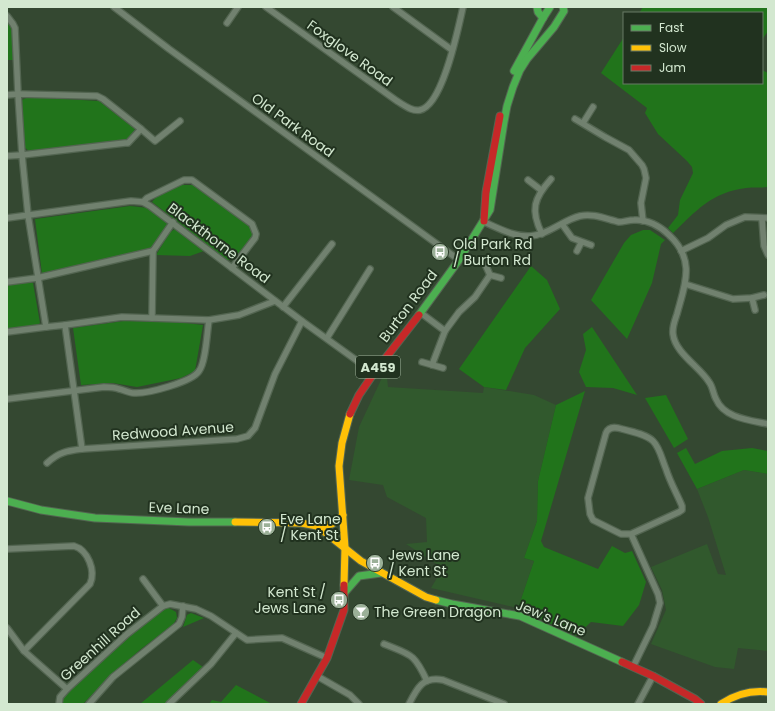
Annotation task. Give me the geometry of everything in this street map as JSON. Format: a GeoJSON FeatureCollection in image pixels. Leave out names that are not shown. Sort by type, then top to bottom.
{"type":"FeatureCollection","features":[{"type":"Feature","properties":{"kind":"main road"},"geometry":{"type":"LineString","coordinates":[[537,7],[538,12],[543,18]]}},
{"type":"Feature","properties":{"kind":"main road"},"geometry":{"type":"LineString","coordinates":[[484,222],[483,209],[495,138],[505,95],[515,69],[550,7]]}},
{"type":"Feature","properties":{"kind":"main road","name":"A459"},"geometry":{"type":"LineString","coordinates":[[484,222],[490,210],[504,122],[513,87],[520,70],[554,27],[564,8]]}},
{"type":"Feature","properties":{"kind":"main road"},"geometry":{"type":"LineString","coordinates":[[543,18],[559,18]]}},
{"type":"Feature","properties":{"kind":"main road","name":"Burton Road"},"geometry":{"type":"LineString","coordinates":[[345,547],[339,466],[342,444],[351,411],[359,395],[374,373],[459,260],[484,222]]}},
{"type":"Feature","properties":{"kind":"main road","name":"Eve Lane"},"geometry":{"type":"LineString","coordinates":[[7,501],[41,510],[95,518],[189,522],[301,523],[317,526],[345,547]]}},
{"type":"Feature","properties":{"kind":"main road"},"geometry":{"type":"LineString","coordinates":[[317,526],[331,525],[338,521],[343,515]]}},
{"type":"Feature","properties":{"kind":"main road","name":"A459"},"geometry":{"type":"LineString","coordinates":[[301,704],[327,658],[344,610],[345,547]]}},
{"type":"Feature","properties":{"kind":"main road","name":"Jew's Lane"},"geometry":{"type":"LineString","coordinates":[[345,547],[361,561],[426,597],[452,604],[520,616],[653,676],[695,699],[701,704]]}},
{"type":"Feature","properties":{"kind":"main road"},"geometry":{"type":"LineString","coordinates":[[345,592],[359,576],[381,573]]}},
{"type":"Feature","properties":{"kind":"main road"},"geometry":{"type":"LineString","coordinates":[[721,704],[740,692],[768,692]]}},
{"type":"Feature","properties":{"kind":"street","name":"Old Park Road"},"geometry":{"type":"LineString","coordinates":[[114,7],[168,49],[459,260]]}},
{"type":"Feature","properties":{"kind":"street"},"geometry":{"type":"LineString","coordinates":[[227,23],[238,7]]}},
{"type":"Feature","properties":{"kind":"street","name":"Foxglove Road"},"geometry":{"type":"LineString","coordinates":[[266,7],[397,101],[413,110],[419,111],[429,106],[444,80],[452,50]]}},
{"type":"Feature","properties":{"kind":"street"},"geometry":{"type":"LineString","coordinates":[[393,7],[452,50],[463,7]]}},
{"type":"Feature","properties":{"kind":"street"},"geometry":{"type":"LineString","coordinates":[[7,16],[15,28],[22,155],[28,215],[46,327]]}},
{"type":"Feature","properties":{"kind":"street"},"geometry":{"type":"LineString","coordinates":[[7,95],[96,96],[155,141],[180,121]]}},
{"type":"Feature","properties":{"kind":"street"},"geometry":{"type":"LineString","coordinates":[[583,123],[593,107]]}},
{"type":"Feature","properties":{"kind":"street"},"geometry":{"type":"LineString","coordinates":[[575,119],[629,150],[642,165],[646,178],[641,203],[643,221]]}},
{"type":"Feature","properties":{"kind":"street"},"geometry":{"type":"LineString","coordinates":[[7,156],[125,143],[128,142],[141,129]]}},
{"type":"Feature","properties":{"kind":"street"},"geometry":{"type":"LineString","coordinates":[[542,234],[534,210],[538,195],[550,179]]}},
{"type":"Feature","properties":{"kind":"street"},"geometry":{"type":"LineString","coordinates":[[7,218],[131,201],[143,202],[147,198],[184,180],[192,180],[252,224],[256,234],[255,238],[232,268]]}},
{"type":"Feature","properties":{"kind":"street"},"geometry":{"type":"LineString","coordinates":[[528,180],[541,190]]}},
{"type":"Feature","properties":{"kind":"street","name":"Blackthorne Road"},"geometry":{"type":"LineString","coordinates":[[143,202],[173,222],[275,301],[374,373]]}},
{"type":"Feature","properties":{"kind":"street"},"geometry":{"type":"LineString","coordinates":[[484,222],[516,235],[529,236],[542,234],[581,216],[589,215],[619,222],[636,220],[643,221],[660,227],[671,237],[681,250],[685,263],[685,284],[673,327],[673,336],[678,346],[684,355],[711,384],[716,399],[723,409],[733,416],[768,424]]}},
{"type":"Feature","properties":{"kind":"street"},"geometry":{"type":"LineString","coordinates":[[681,250],[708,238],[726,225],[745,217],[765,218],[764,246],[768,255]]}},
{"type":"Feature","properties":{"kind":"street"},"geometry":{"type":"LineString","coordinates":[[152,318],[153,251],[173,222]]}},
{"type":"Feature","properties":{"kind":"street"},"geometry":{"type":"LineString","coordinates":[[562,224],[572,238],[580,243],[591,245]]}},
{"type":"Feature","properties":{"kind":"street"},"geometry":{"type":"LineString","coordinates":[[577,251],[580,243]]}},
{"type":"Feature","properties":{"kind":"street"},"geometry":{"type":"LineString","coordinates":[[283,307],[332,244]]}},
{"type":"Feature","properties":{"kind":"street"},"geometry":{"type":"LineString","coordinates":[[7,282],[37,278],[153,251]]}},
{"type":"Feature","properties":{"kind":"street"},"geometry":{"type":"LineString","coordinates":[[485,264],[490,275]]}},
{"type":"Feature","properties":{"kind":"street"},"geometry":{"type":"LineString","coordinates":[[327,338],[370,269]]}},
{"type":"Feature","properties":{"kind":"street"},"geometry":{"type":"LineString","coordinates":[[490,275],[501,278]]}},
{"type":"Feature","properties":{"kind":"street"},"geometry":{"type":"LineString","coordinates":[[432,365],[445,331],[458,312],[475,296],[490,275]]}},
{"type":"Feature","properties":{"kind":"street"},"geometry":{"type":"LineString","coordinates":[[685,284],[733,299],[752,298],[764,295]]}},
{"type":"Feature","properties":{"kind":"street"},"geometry":{"type":"LineString","coordinates":[[752,298],[754,310]]}},
{"type":"Feature","properties":{"kind":"street"},"geometry":{"type":"LineString","coordinates":[[7,332],[122,317],[209,320],[238,315],[275,301]]}},
{"type":"Feature","properties":{"kind":"street"},"geometry":{"type":"LineString","coordinates":[[420,313],[445,331]]}},
{"type":"Feature","properties":{"kind":"street"},"geometry":{"type":"LineString","coordinates":[[7,399],[104,387],[118,388],[134,393],[148,392],[190,379],[199,371],[203,363],[209,320]]}},
{"type":"Feature","properties":{"kind":"street","name":"Redwood Avenue"},"geometry":{"type":"LineString","coordinates":[[47,463],[66,451],[237,439],[248,436],[255,428],[275,374],[302,321]]}},
{"type":"Feature","properties":{"kind":"street"},"geometry":{"type":"LineString","coordinates":[[65,325],[82,449]]}},
{"type":"Feature","properties":{"kind":"street"},"geometry":{"type":"LineString","coordinates":[[422,362],[443,368]]}},
{"type":"Feature","properties":{"kind":"street"},"geometry":{"type":"LineString","coordinates":[[612,427],[648,437],[654,441],[682,506],[682,510],[680,512],[631,534],[621,534],[599,523],[594,520],[589,509],[588,498],[606,432],[612,427]]}},
{"type":"Feature","properties":{"kind":"street"},"geometry":{"type":"LineString","coordinates":[[631,534],[658,594],[660,603],[653,626],[633,667]]}},
{"type":"Feature","properties":{"kind":"street"},"geometry":{"type":"LineString","coordinates":[[7,550],[74,546],[84,551],[93,570],[90,584],[24,651]]}},
{"type":"Feature","properties":{"kind":"street"},"geometry":{"type":"LineString","coordinates":[[143,579],[163,606],[170,604],[196,609],[211,616],[247,640],[282,638],[327,658]]}},
{"type":"Feature","properties":{"kind":"street","name":"Greenhill Road"},"geometry":{"type":"LineString","coordinates":[[59,704],[60,697],[67,689],[128,634],[163,606]]}},
{"type":"Feature","properties":{"kind":"street"},"geometry":{"type":"LineString","coordinates":[[89,704],[113,677],[179,624],[182,617],[183,606]]}},
{"type":"Feature","properties":{"kind":"street"},"geometry":{"type":"LineString","coordinates":[[7,628],[24,651],[67,689]]}},
{"type":"Feature","properties":{"kind":"street"},"geometry":{"type":"LineString","coordinates":[[169,704],[211,664],[236,633]]}},
{"type":"Feature","properties":{"kind":"street"},"geometry":{"type":"LineString","coordinates":[[384,644],[411,655],[419,664],[427,680]]}},
{"type":"Feature","properties":{"kind":"street"},"geometry":{"type":"LineString","coordinates":[[317,676],[350,695],[359,704]]}},
{"type":"Feature","properties":{"kind":"street"},"geometry":{"type":"LineString","coordinates":[[638,704],[653,676]]}},
{"type":"Feature","properties":{"kind":"street"},"geometry":{"type":"LineString","coordinates":[[409,704],[416,690],[427,680],[435,679],[443,680],[504,704]]}},
{"type":"Feature","properties":{"kind":"shaded area"},"geometry":{"type":"Polygon","coordinates":[[[386,369],[388,387],[483,393],[484,387],[534,395],[556,405],[538,481],[537,521],[524,558],[534,561],[518,608],[431,588],[443,568],[406,544],[427,542],[426,518],[387,497],[383,485],[349,480],[359,427],[386,369]]]}},
{"type":"Feature","properties":{"kind":"shaded area"},"geometry":{"type":"Polygon","coordinates":[[[744,470],[768,474],[768,651],[738,648],[734,669],[715,667],[651,644],[666,610],[662,590],[651,567],[707,544],[718,574],[726,575],[708,517],[697,489],[744,470]]]}},
{"type":"Feature","properties":{"kind":"green space"},"geometry":{"type":"Polygon","coordinates":[[[643,7],[768,7],[768,31],[763,38],[763,12],[640,12],[643,7]]]}},
{"type":"Feature","properties":{"kind":"green space"},"geometry":{"type":"Polygon","coordinates":[[[7,20],[12,24],[13,60],[7,60],[7,20]]]}},
{"type":"Feature","properties":{"kind":"green space"},"geometry":{"type":"Polygon","coordinates":[[[623,39],[623,84],[763,84],[763,70],[768,73],[768,187],[734,190],[714,198],[697,210],[673,233],[668,228],[678,215],[680,200],[693,173],[692,167],[658,134],[645,113],[647,108],[601,73],[623,39]]]}},
{"type":"Feature","properties":{"kind":"green space"},"geometry":{"type":"Polygon","coordinates":[[[28,97],[99,101],[135,129],[128,140],[29,151],[24,147],[22,100],[28,97]]]}},
{"type":"Feature","properties":{"kind":"green space"},"geometry":{"type":"Polygon","coordinates":[[[181,185],[193,185],[251,227],[253,231],[252,236],[235,260],[227,260],[152,202],[157,196],[181,185]]]}},
{"type":"Feature","properties":{"kind":"green space"},"geometry":{"type":"Polygon","coordinates":[[[130,206],[149,208],[169,224],[151,248],[42,274],[35,219],[130,206]]]}},
{"type":"Feature","properties":{"kind":"green space"},"geometry":{"type":"Polygon","coordinates":[[[175,229],[204,251],[190,256],[156,255],[170,232],[175,229]]]}},
{"type":"Feature","properties":{"kind":"green space"},"geometry":{"type":"Polygon","coordinates":[[[643,230],[650,230],[665,240],[661,244],[652,283],[627,339],[591,300],[624,243],[631,235],[643,230]]]}},
{"type":"Feature","properties":{"kind":"green space"},"geometry":{"type":"Polygon","coordinates":[[[531,266],[547,280],[560,309],[525,348],[506,390],[484,387],[459,369],[531,266]]]}},
{"type":"Feature","properties":{"kind":"green space"},"geometry":{"type":"Polygon","coordinates":[[[26,281],[33,283],[40,323],[36,326],[7,329],[7,284],[26,281]]]}},
{"type":"Feature","properties":{"kind":"green space"},"geometry":{"type":"Polygon","coordinates":[[[124,321],[177,322],[203,325],[195,371],[181,378],[137,387],[113,383],[81,385],[73,328],[124,321]]]}},
{"type":"Feature","properties":{"kind":"green space"},"geometry":{"type":"Polygon","coordinates":[[[592,327],[637,395],[613,388],[586,387],[579,372],[586,350],[583,334],[592,327]]]}},
{"type":"Feature","properties":{"kind":"green space"},"geometry":{"type":"Polygon","coordinates":[[[585,391],[541,541],[544,547],[598,569],[612,546],[625,553],[632,551],[646,582],[639,605],[623,626],[591,622],[576,636],[518,608],[534,561],[524,558],[537,521],[538,481],[556,405],[585,391]]]}},
{"type":"Feature","properties":{"kind":"green space"},"geometry":{"type":"Polygon","coordinates":[[[666,395],[688,439],[674,448],[645,398],[666,395]]]}},
{"type":"Feature","properties":{"kind":"green space"},"geometry":{"type":"Polygon","coordinates":[[[686,448],[695,464],[722,451],[752,448],[768,451],[768,474],[744,470],[697,489],[677,453],[686,448]]]}},
{"type":"Feature","properties":{"kind":"green space"},"geometry":{"type":"Polygon","coordinates":[[[167,607],[176,612],[177,618],[173,625],[141,649],[111,675],[83,704],[62,704],[64,696],[81,680],[161,609],[167,607]]]}},
{"type":"Feature","properties":{"kind":"green space"},"geometry":{"type":"Polygon","coordinates":[[[191,613],[204,618],[183,627],[187,615],[191,613]]]}},
{"type":"Feature","properties":{"kind":"green space"},"geometry":{"type":"Polygon","coordinates":[[[193,660],[203,667],[166,704],[140,704],[193,660]]]}},
{"type":"Feature","properties":{"kind":"green space"},"geometry":{"type":"Polygon","coordinates":[[[236,685],[272,704],[209,704],[212,700],[221,702],[236,685]]]}},
{"type":"Feature","properties":{"kind":"traffic: fast"},"geometry":{"type":"LineString","coordinates":[[537,7],[538,12],[543,18]]}},
{"type":"Feature","properties":{"kind":"traffic: fast"},"geometry":{"type":"LineString","coordinates":[[543,18],[550,7]]}},
{"type":"Feature","properties":{"kind":"traffic: fast"},"geometry":{"type":"LineString","coordinates":[[419,315],[459,260],[490,210],[504,122],[513,87],[520,70],[527,59],[554,27],[564,11],[563,7]]}},
{"type":"Feature","properties":{"kind":"traffic: fast"},"geometry":{"type":"LineString","coordinates":[[514,71],[543,18]]}},
{"type":"Feature","properties":{"kind":"traffic: fast"},"geometry":{"type":"LineString","coordinates":[[7,501],[41,510],[95,518],[189,522],[235,522]]}},
{"type":"Feature","properties":{"kind":"traffic: fast"},"geometry":{"type":"LineString","coordinates":[[345,592],[359,576],[381,573]]}},
{"type":"Feature","properties":{"kind":"traffic: fast"},"geometry":{"type":"LineString","coordinates":[[436,600],[520,616],[622,662]]}},
{"type":"Feature","properties":{"kind":"traffic: slow"},"geometry":{"type":"LineString","coordinates":[[344,585],[345,547],[339,466],[342,443],[350,414]]}},
{"type":"Feature","properties":{"kind":"traffic: slow"},"geometry":{"type":"LineString","coordinates":[[317,526],[332,524],[343,515]]}},
{"type":"Feature","properties":{"kind":"traffic: slow"},"geometry":{"type":"LineString","coordinates":[[235,522],[301,523],[317,526],[361,561],[426,597],[436,600]]}},
{"type":"Feature","properties":{"kind":"traffic: slow"},"geometry":{"type":"LineString","coordinates":[[721,704],[743,694],[768,692]]}},
{"type":"Feature","properties":{"kind":"traffic: jam"},"geometry":{"type":"LineString","coordinates":[[484,221],[486,192],[500,116]]}},
{"type":"Feature","properties":{"kind":"traffic: jam"},"geometry":{"type":"LineString","coordinates":[[350,414],[359,395],[374,373],[419,315]]}},
{"type":"Feature","properties":{"kind":"traffic: jam"},"geometry":{"type":"LineString","coordinates":[[301,704],[327,658],[344,610],[344,585]]}},
{"type":"Feature","properties":{"kind":"traffic: jam"},"geometry":{"type":"LineString","coordinates":[[622,662],[653,676],[695,699],[701,704]]}},
{"type":"Feature","properties":{"kind":"place","name":"Old Park Rd / Burton Rd"},"geometry":{"type":"Point","coordinates":[440,252]}},
{"type":"Feature","properties":{"kind":"place","name":"Eve Lane / Kent St"},"geometry":{"type":"Point","coordinates":[267,527]}},
{"type":"Feature","properties":{"kind":"place","name":"Jews Lane / Kent St"},"geometry":{"type":"Point","coordinates":[375,563]}},
{"type":"Feature","properties":{"kind":"place","name":"Kent St / Jews Lane"},"geometry":{"type":"Point","coordinates":[339,600]}},
{"type":"Feature","properties":{"kind":"place","name":"The Green Dragon"},"geometry":{"type":"Point","coordinates":[361,612]}}]}
